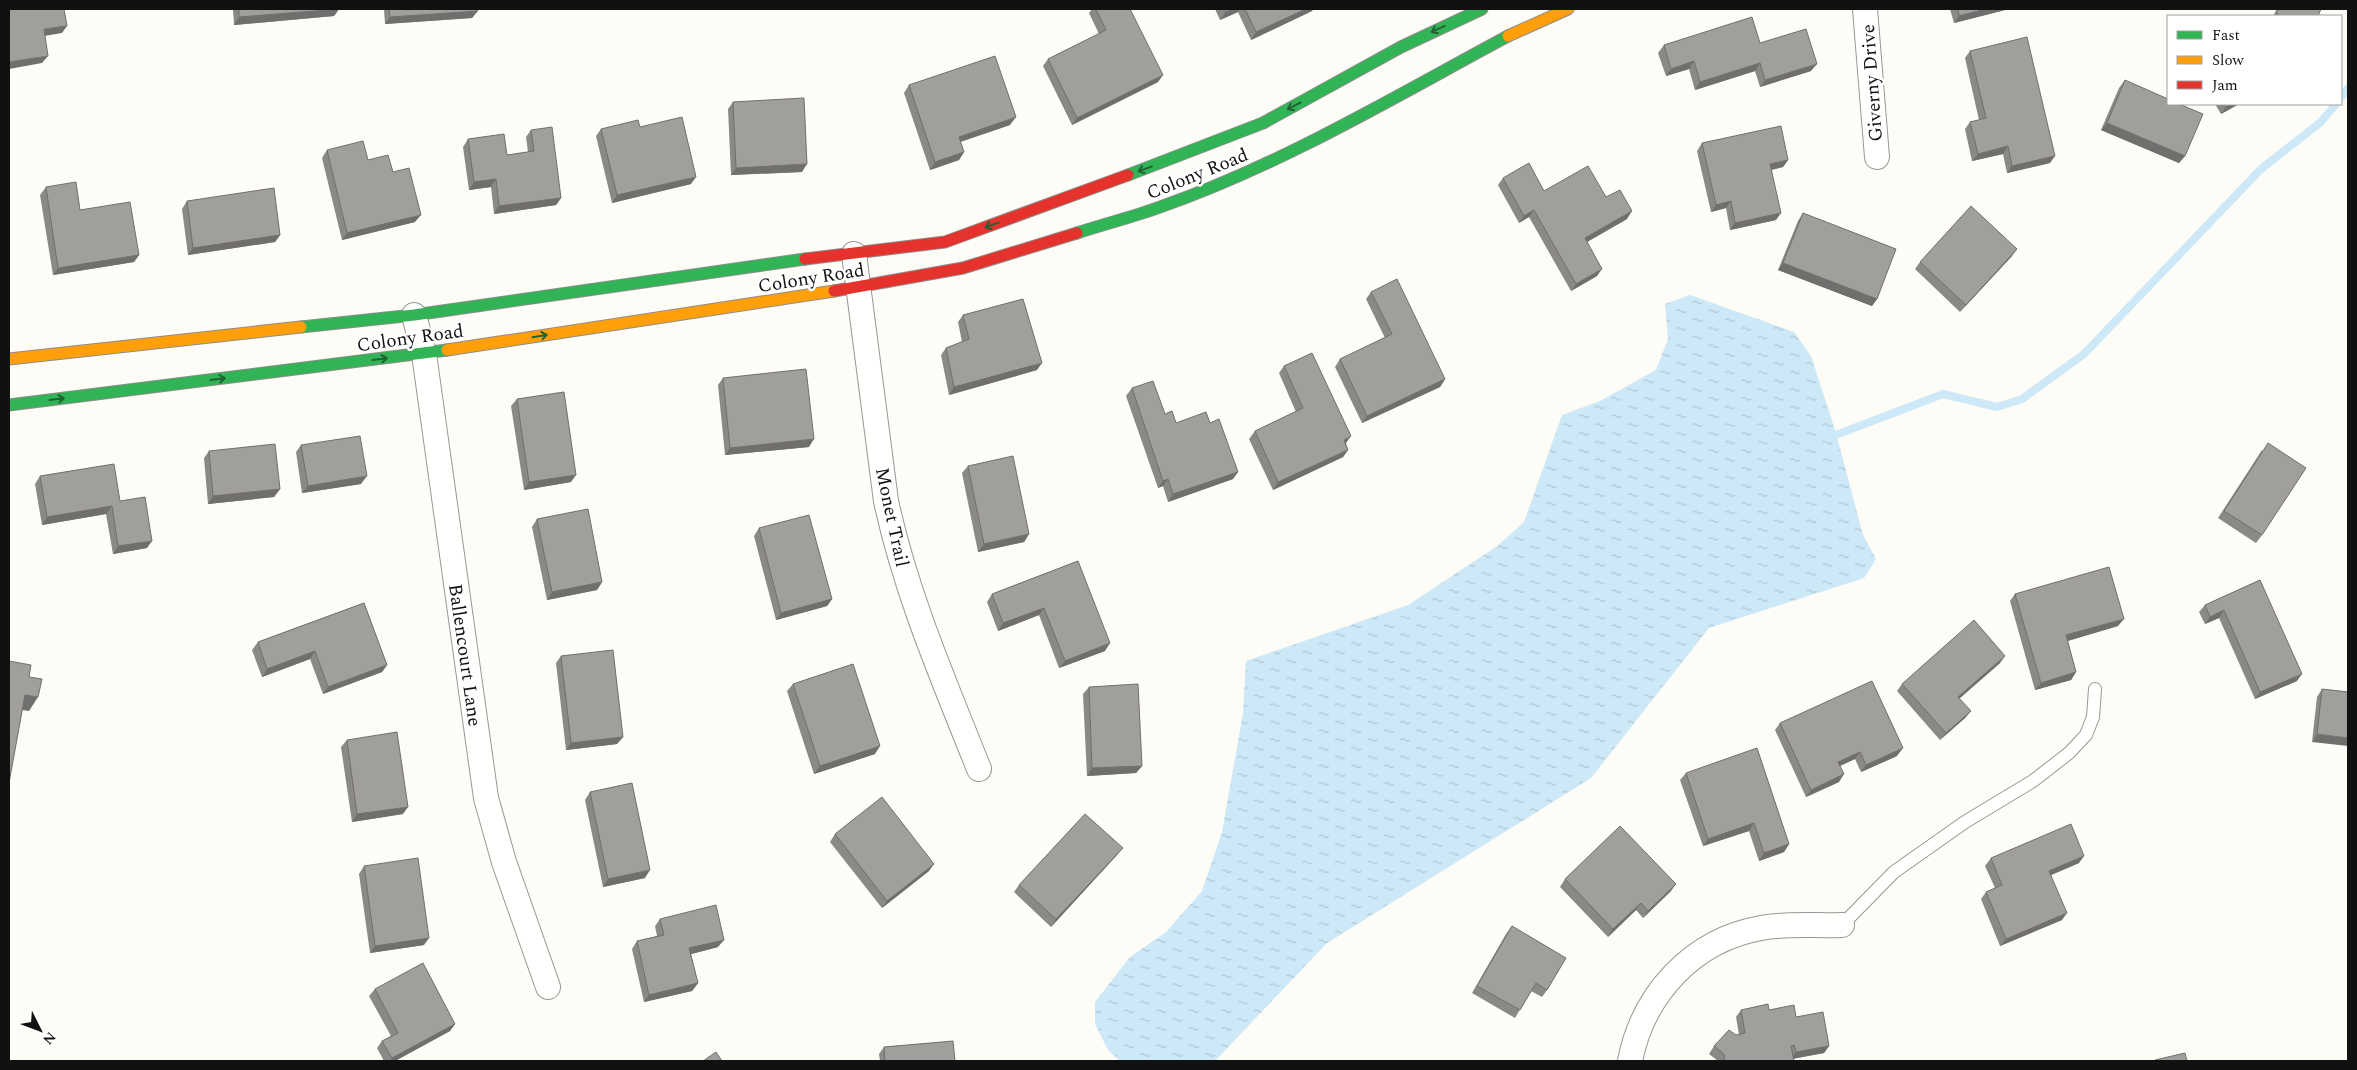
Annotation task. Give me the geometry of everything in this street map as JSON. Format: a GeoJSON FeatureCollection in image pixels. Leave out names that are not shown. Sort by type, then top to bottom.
{"type":"FeatureCollection","features":[{"type":"Feature","properties":{"kind":"main road","name":"Colony Road"},"geometry":{"type":"LineString","coordinates":[[9,359],[414,315],[803,259],[945,242],[1182,155],[1263,122],[1401,47],[1482,9]]}},
{"type":"Feature","properties":{"kind":"main road","name":"Colony Road"},"geometry":{"type":"LineString","coordinates":[[9,405],[424,354],[857,287],[962,268],[1161,207],[1264,164],[1354,119],[1515,32],[1568,9]]}},
{"type":"Feature","properties":{"kind":"street","name":"Giverny Drive"},"geometry":{"type":"LineString","coordinates":[[1865,9],[1877,157]]}},
{"type":"Feature","properties":{"kind":"street","name":"Monet Trail"},"geometry":{"type":"LineString","coordinates":[[854,254],[886,501],[893,534],[921,621],[979,769]]}},
{"type":"Feature","properties":{"kind":"street","name":"Ballencourt Lane"},"geometry":{"type":"LineString","coordinates":[[414,315],[424,354],[486,798],[504,862],[548,987]]}},
{"type":"Feature","properties":{"kind":"street"},"geometry":{"type":"LineString","coordinates":[[1630,1061],[1640,1025],[1656,995],[1688,961],[1717,942],[1764,927],[1842,925]]}},
{"type":"Feature","properties":{"kind":"lane"},"geometry":{"type":"LineString","coordinates":[[1842,925],[1894,872],[1965,822],[2033,780],[2069,753],[2086,735],[2093,717],[2095,689]]}},
{"type":"Feature","properties":{"kind":"water"},"geometry":{"type":"Polygon","coordinates":[[[1690,295],[1794,332],[1811,356],[1836,433],[1863,535],[1876,559],[1864,578],[1709,628],[1591,778],[1327,943],[1215,1061],[1120,1061],[1108,1050],[1095,1024],[1095,1002],[1130,957],[1166,932],[1202,891],[1222,832],[1243,713],[1246,661],[1408,605],[1496,547],[1524,522],[1562,415],[1600,401],[1656,370],[1668,339],[1665,304],[1690,295]]]}},
{"type":"Feature","properties":{"kind":"building"},"geometry":{"type":"Polygon","coordinates":[[[9,9],[64,9],[67,26],[44,29],[48,56],[9,62],[9,9]]]}},
{"type":"Feature","properties":{"kind":"building"},"geometry":{"type":"Polygon","coordinates":[[[239,9],[339,9],[239,17],[239,9]]]}},
{"type":"Feature","properties":{"kind":"building"},"geometry":{"type":"Polygon","coordinates":[[[389,9],[477,9],[478,11],[390,17],[389,9]]]}},
{"type":"Feature","properties":{"kind":"building"},"geometry":{"type":"Polygon","coordinates":[[[1096,9],[1130,9],[1163,75],[1077,118],[1048,59],[1106,30],[1096,9]]]}},
{"type":"Feature","properties":{"kind":"building"},"geometry":{"type":"Polygon","coordinates":[[[1245,9],[1306,9],[1256,32],[1245,9]]]}},
{"type":"Feature","properties":{"kind":"building"},"geometry":{"type":"Polygon","coordinates":[[[1958,9],[1986,9],[1959,16],[1958,9]]]}},
{"type":"Feature","properties":{"kind":"building"},"geometry":{"type":"Polygon","coordinates":[[[2278,9],[2321,9],[2318,15],[2280,15],[2276,13],[2278,9]]]}},
{"type":"Feature","properties":{"kind":"building"},"geometry":{"type":"Polygon","coordinates":[[[1752,17],[1760,43],[1806,29],[1817,64],[1765,80],[1760,63],[1700,82],[1694,61],[1671,69],[1664,45],[1752,17]]]}},
{"type":"Feature","properties":{"kind":"building"},"geometry":{"type":"Polygon","coordinates":[[[2027,37],[2055,156],[2012,166],[2008,146],[1978,154],[1970,122],[1986,118],[1970,51],[2027,37]]]}},
{"type":"Feature","properties":{"kind":"building"},"geometry":{"type":"Polygon","coordinates":[[[995,56],[1016,117],[959,137],[964,152],[935,162],[909,85],[995,56]]]}},
{"type":"Feature","properties":{"kind":"building"},"geometry":{"type":"Polygon","coordinates":[[[2125,80],[2167,99],[2167,105],[2181,105],[2203,114],[2185,156],[2107,123],[2125,80]]]}},
{"type":"Feature","properties":{"kind":"building"},"geometry":{"type":"Polygon","coordinates":[[[804,98],[807,164],[736,168],[733,102],[804,98]]]}},
{"type":"Feature","properties":{"kind":"building"},"geometry":{"type":"Polygon","coordinates":[[[682,117],[696,177],[617,195],[601,129],[638,120],[640,127],[682,117]]]}},
{"type":"Feature","properties":{"kind":"building"},"geometry":{"type":"Polygon","coordinates":[[[1781,126],[1788,160],[1770,164],[1781,213],[1735,223],[1731,201],[1716,205],[1702,143],[1781,126]]]}},
{"type":"Feature","properties":{"kind":"building"},"geometry":{"type":"Polygon","coordinates":[[[552,127],[561,198],[499,206],[496,179],[474,182],[468,139],[504,134],[507,155],[534,151],[531,130],[552,127]]]}},
{"type":"Feature","properties":{"kind":"building"},"geometry":{"type":"Polygon","coordinates":[[[363,141],[368,160],[388,155],[393,172],[409,168],[421,215],[347,233],[327,150],[363,141]]]}},
{"type":"Feature","properties":{"kind":"building"},"geometry":{"type":"Polygon","coordinates":[[[1529,163],[1544,191],[1588,166],[1606,197],[1620,190],[1632,211],[1585,238],[1602,269],[1576,284],[1534,210],[1524,216],[1503,178],[1529,163]]]}},
{"type":"Feature","properties":{"kind":"building"},"geometry":{"type":"Polygon","coordinates":[[[76,182],[80,210],[130,202],[139,255],[58,268],[46,187],[76,182]]]}},
{"type":"Feature","properties":{"kind":"building"},"geometry":{"type":"Polygon","coordinates":[[[274,188],[280,235],[193,248],[187,201],[274,188]]]}},
{"type":"Feature","properties":{"kind":"building"},"geometry":{"type":"Polygon","coordinates":[[[1971,206],[2017,249],[1966,305],[1920,262],[1971,206]]]}},
{"type":"Feature","properties":{"kind":"building"},"geometry":{"type":"Polygon","coordinates":[[[1803,213],[1896,249],[1877,299],[1783,263],[1803,213]]]}},
{"type":"Feature","properties":{"kind":"building"},"geometry":{"type":"Polygon","coordinates":[[[1397,279],[1445,379],[1367,416],[1340,359],[1392,334],[1371,292],[1397,279]]]}},
{"type":"Feature","properties":{"kind":"building"},"geometry":{"type":"Polygon","coordinates":[[[1023,299],[1042,363],[954,387],[946,348],[969,339],[963,315],[1023,299]]]}},
{"type":"Feature","properties":{"kind":"building"},"geometry":{"type":"Polygon","coordinates":[[[1312,353],[1351,436],[1344,440],[1348,450],[1278,482],[1255,431],[1303,408],[1284,366],[1312,353]]]}},
{"type":"Feature","properties":{"kind":"building"},"geometry":{"type":"Polygon","coordinates":[[[806,369],[814,439],[730,448],[723,378],[806,369]]]}},
{"type":"Feature","properties":{"kind":"building"},"geometry":{"type":"Polygon","coordinates":[[[1153,381],[1165,414],[1172,411],[1176,423],[1206,412],[1210,423],[1219,419],[1238,472],[1173,494],[1168,479],[1163,481],[1132,388],[1153,381]]]}},
{"type":"Feature","properties":{"kind":"building"},"geometry":{"type":"Polygon","coordinates":[[[564,392],[576,475],[529,482],[517,399],[564,392]]]}},
{"type":"Feature","properties":{"kind":"building"},"geometry":{"type":"Polygon","coordinates":[[[360,436],[367,476],[308,486],[301,445],[360,436]]]}},
{"type":"Feature","properties":{"kind":"building"},"geometry":{"type":"Polygon","coordinates":[[[2268,443],[2306,468],[2262,535],[2224,511],[2268,443]]]}},
{"type":"Feature","properties":{"kind":"building"},"geometry":{"type":"Polygon","coordinates":[[[275,444],[280,489],[213,496],[209,451],[275,444]]]}},
{"type":"Feature","properties":{"kind":"building"},"geometry":{"type":"Polygon","coordinates":[[[1013,456],[1029,534],[984,544],[968,466],[1013,456]]]}},
{"type":"Feature","properties":{"kind":"building"},"geometry":{"type":"Polygon","coordinates":[[[114,464],[120,501],[145,497],[152,541],[118,546],[112,506],[47,517],[40,476],[114,464]]]}},
{"type":"Feature","properties":{"kind":"building"},"geometry":{"type":"Polygon","coordinates":[[[588,509],[602,582],[552,592],[537,519],[588,509]]]}},
{"type":"Feature","properties":{"kind":"building"},"geometry":{"type":"Polygon","coordinates":[[[809,515],[832,599],[781,613],[759,528],[809,515]]]}},
{"type":"Feature","properties":{"kind":"building"},"geometry":{"type":"Polygon","coordinates":[[[1078,561],[1110,643],[1065,661],[1044,608],[1003,623],[992,594],[1078,561]]]}},
{"type":"Feature","properties":{"kind":"building"},"geometry":{"type":"Polygon","coordinates":[[[2109,567],[2124,619],[2066,635],[2076,672],[2041,683],[2015,594],[2109,567]]]}},
{"type":"Feature","properties":{"kind":"building"},"geometry":{"type":"Polygon","coordinates":[[[2260,580],[2302,674],[2260,692],[2224,610],[2210,617],[2205,605],[2260,580]]]}},
{"type":"Feature","properties":{"kind":"building"},"geometry":{"type":"Polygon","coordinates":[[[364,603],[387,665],[328,687],[315,651],[267,669],[258,642],[364,603]]]}},
{"type":"Feature","properties":{"kind":"building"},"geometry":{"type":"Polygon","coordinates":[[[1974,620],[2005,656],[1958,697],[1971,711],[1946,733],[1902,684],[1974,620]]]}},
{"type":"Feature","properties":{"kind":"building"},"geometry":{"type":"Polygon","coordinates":[[[613,650],[623,737],[571,743],[561,656],[613,650]]]}},
{"type":"Feature","properties":{"kind":"building"},"geometry":{"type":"Polygon","coordinates":[[[9,661],[31,665],[29,677],[42,679],[38,697],[25,695],[9,783],[9,661]]]}},
{"type":"Feature","properties":{"kind":"building"},"geometry":{"type":"Polygon","coordinates":[[[853,664],[880,746],[820,766],[793,684],[853,664]]]}},
{"type":"Feature","properties":{"kind":"building"},"geometry":{"type":"Polygon","coordinates":[[[1872,681],[1903,748],[1866,765],[1860,752],[1838,762],[1844,774],[1811,790],[1780,723],[1872,681]]]}},
{"type":"Feature","properties":{"kind":"building"},"geometry":{"type":"Polygon","coordinates":[[[1138,684],[1142,766],[1092,768],[1089,687],[1138,684]]]}},
{"type":"Feature","properties":{"kind":"building"},"geometry":{"type":"Polygon","coordinates":[[[2322,689],[2348,692],[2348,738],[2317,734],[2322,689]]]}},
{"type":"Feature","properties":{"kind":"building"},"geometry":{"type":"Polygon","coordinates":[[[397,732],[408,807],[357,814],[347,740],[397,732]]]}},
{"type":"Feature","properties":{"kind":"building"},"geometry":{"type":"Polygon","coordinates":[[[1757,748],[1789,844],[1764,853],[1754,823],[1708,839],[1686,773],[1757,748]]]}},
{"type":"Feature","properties":{"kind":"building"},"geometry":{"type":"Polygon","coordinates":[[[632,783],[650,870],[608,879],[590,792],[632,783]]]}},
{"type":"Feature","properties":{"kind":"building"},"geometry":{"type":"Polygon","coordinates":[[[882,797],[934,864],[887,901],[835,834],[882,797]]]}},
{"type":"Feature","properties":{"kind":"building"},"geometry":{"type":"Polygon","coordinates":[[[1085,814],[1123,848],[1056,919],[1019,885],[1085,814]]]}},
{"type":"Feature","properties":{"kind":"building"},"geometry":{"type":"Polygon","coordinates":[[[2071,824],[2084,856],[2049,871],[2067,913],[2006,939],[1986,892],[2002,885],[1991,858],[2071,824]]]}},
{"type":"Feature","properties":{"kind":"building"},"geometry":{"type":"Polygon","coordinates":[[[1620,826],[1676,884],[1648,911],[1641,903],[1613,929],[1565,879],[1620,826]]]}},
{"type":"Feature","properties":{"kind":"building"},"geometry":{"type":"Polygon","coordinates":[[[418,858],[429,938],[375,946],[364,866],[418,858]]]}},
{"type":"Feature","properties":{"kind":"building"},"geometry":{"type":"Polygon","coordinates":[[[716,905],[724,940],[689,948],[698,983],[649,995],[637,941],[664,935],[660,919],[716,905]]]}},
{"type":"Feature","properties":{"kind":"building"},"geometry":{"type":"Polygon","coordinates":[[[1512,926],[1566,958],[1547,990],[1536,983],[1520,1010],[1477,986],[1512,926]]]}},
{"type":"Feature","properties":{"kind":"building"},"geometry":{"type":"Polygon","coordinates":[[[423,963],[455,1024],[392,1058],[382,1041],[398,1033],[375,989],[423,963]]]}},
{"type":"Feature","properties":{"kind":"building"},"geometry":{"type":"Polygon","coordinates":[[[1768,1004],[1769,1010],[1794,1005],[1796,1017],[1823,1012],[1829,1046],[1796,1052],[1794,1045],[1791,1046],[1794,1061],[1725,1061],[1724,1054],[1714,1046],[1729,1030],[1736,1035],[1745,1033],[1741,1010],[1768,1004]]]}},
{"type":"Feature","properties":{"kind":"building"},"geometry":{"type":"Polygon","coordinates":[[[953,1041],[955,1061],[885,1061],[884,1047],[953,1041]]]}},
{"type":"Feature","properties":{"kind":"building"},"geometry":{"type":"Polygon","coordinates":[[[716,1052],[722,1061],[703,1061],[716,1052]]]}},
{"type":"Feature","properties":{"kind":"building"},"geometry":{"type":"Polygon","coordinates":[[[2185,1053],[2187,1061],[2155,1061],[2155,1060],[2185,1053]]]}},
{"type":"Feature","properties":{"kind":"waterway"},"geometry":{"type":"LineString","coordinates":[[2342,96],[2348,88]]}},
{"type":"Feature","properties":{"kind":"waterway"},"geometry":{"type":"LineString","coordinates":[[1828,438],[1943,394],[1997,407],[2022,399],[2084,354],[2261,169],[2321,122],[2335,105]]}},
{"type":"Feature","properties":{"kind":"traffic: fast"},"geometry":{"type":"LineString","coordinates":[[1128,175],[1263,123],[1401,47],[1482,9]]}},
{"type":"Feature","properties":{"kind":"traffic: fast"},"geometry":{"type":"LineString","coordinates":[[1077,233],[1160,207],[1250,171],[1381,105],[1508,36]]}},
{"type":"Feature","properties":{"kind":"traffic: fast"},"geometry":{"type":"LineString","coordinates":[[301,327],[414,315],[805,259]]}},
{"type":"Feature","properties":{"kind":"traffic: fast"},"geometry":{"type":"LineString","coordinates":[[9,405],[447,350]]}},
{"type":"Feature","properties":{"kind":"traffic: slow"},"geometry":{"type":"LineString","coordinates":[[1508,36],[1568,9]]}},
{"type":"Feature","properties":{"kind":"traffic: slow"},"geometry":{"type":"LineString","coordinates":[[447,350],[834,291]]}},
{"type":"Feature","properties":{"kind":"traffic: slow"},"geometry":{"type":"LineString","coordinates":[[9,359],[301,327]]}},
{"type":"Feature","properties":{"kind":"traffic: jam"},"geometry":{"type":"LineString","coordinates":[[805,259],[945,242],[1128,175]]}},
{"type":"Feature","properties":{"kind":"traffic: jam"},"geometry":{"type":"LineString","coordinates":[[834,291],[963,268],[1077,233]]}}]}
